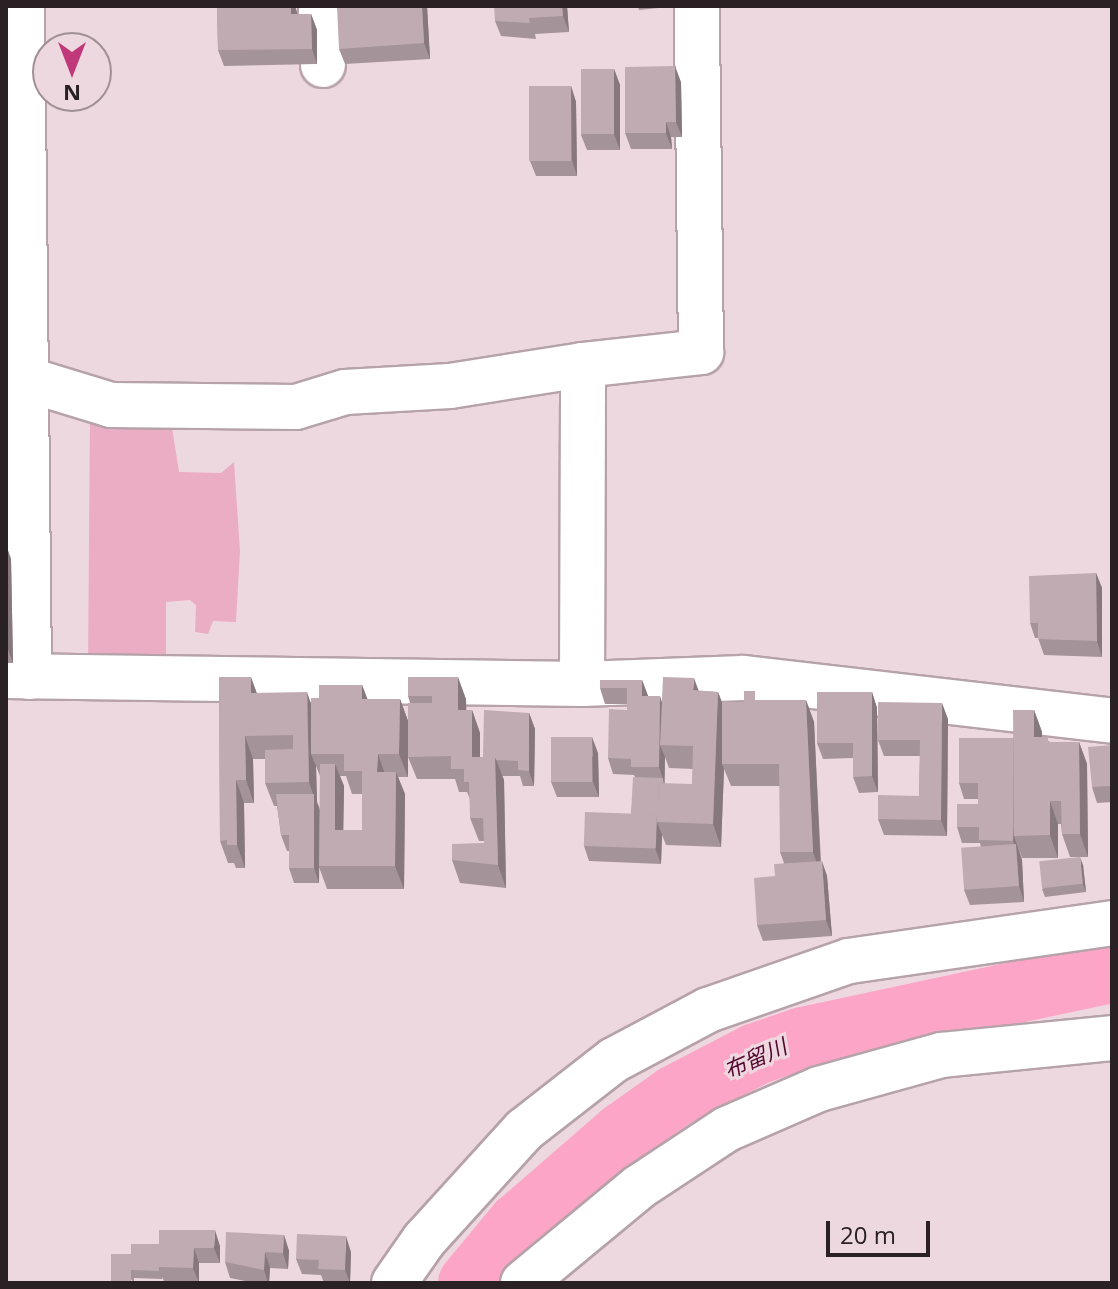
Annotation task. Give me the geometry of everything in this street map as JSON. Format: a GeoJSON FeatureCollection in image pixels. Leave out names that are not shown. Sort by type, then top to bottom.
{"type":"FeatureCollection","features":[{"type":"Feature","properties":{"kind":"street"},"geometry":{"type":"LineString","coordinates":[[22,6],[26,379],[18,676],[582,684],[743,678],[1112,721]]}},
{"type":"Feature","properties":{"kind":"street"},"geometry":{"type":"LineString","coordinates":[[321,6],[323,65]]}},
{"type":"Feature","properties":{"kind":"street"},"geometry":{"type":"LineString","coordinates":[[26,379],[111,405],[296,407],[345,392],[450,386],[583,365],[701,352],[697,6]]}},
{"type":"Feature","properties":{"kind":"street"},"geometry":{"type":"LineString","coordinates":[[582,684],[583,365]]}},
{"type":"Feature","properties":{"kind":"street"},"geometry":{"type":"LineString","coordinates":[[394,1283],[424,1240],[524,1130],[614,1060],[708,1010],[849,961],[1112,923]]}},
{"type":"Feature","properties":{"kind":"street"},"geometry":{"type":"LineString","coordinates":[[523,1283],[639,1187],[727,1129],[819,1089],[942,1055],[1112,1038]]}},
{"type":"Feature","properties":{"kind":"shaded area"},"geometry":{"type":"Polygon","coordinates":[[[90,410],[170,415],[179,472],[221,473],[234,462],[240,551],[236,622],[213,621],[208,634],[195,632],[196,605],[190,600],[166,602],[166,663],[88,667],[90,410]]]}},
{"type":"Feature","properties":{"kind":"building"},"geometry":{"type":"Polygon","coordinates":[[[217,6],[291,6],[291,14],[311,14],[312,49],[218,50],[217,6]]]}},
{"type":"Feature","properties":{"kind":"building"},"geometry":{"type":"Polygon","coordinates":[[[337,6],[422,6],[424,43],[339,49],[337,6]]]}},
{"type":"Feature","properties":{"kind":"building"},"geometry":{"type":"Polygon","coordinates":[[[494,6],[562,6],[563,16],[529,18],[530,23],[495,21],[494,6]]]}},
{"type":"Feature","properties":{"kind":"building"},"geometry":{"type":"Polygon","coordinates":[[[675,66],[676,122],[666,122],[666,133],[625,133],[625,67],[675,66]]]}},
{"type":"Feature","properties":{"kind":"building"},"geometry":{"type":"Polygon","coordinates":[[[581,69],[614,69],[614,134],[581,134],[581,69]]]}},
{"type":"Feature","properties":{"kind":"building"},"geometry":{"type":"Polygon","coordinates":[[[529,86],[571,86],[571,161],[529,161],[529,86]]]}},
{"type":"Feature","properties":{"kind":"building"},"geometry":{"type":"Polygon","coordinates":[[[1096,573],[1097,641],[1038,639],[1038,623],[1030,623],[1029,576],[1096,573]]]}},
{"type":"Feature","properties":{"kind":"building"},"geometry":{"type":"Polygon","coordinates":[[[6,602],[7,602],[6,647],[6,602]]]}},
{"type":"Feature","properties":{"kind":"building"},"geometry":{"type":"Polygon","coordinates":[[[219,677],[251,677],[251,693],[307,692],[309,782],[265,783],[265,750],[293,749],[293,735],[245,736],[246,780],[236,780],[237,845],[227,845],[227,840],[220,841],[219,677]]]}},
{"type":"Feature","properties":{"kind":"building"},"geometry":{"type":"Polygon","coordinates":[[[408,677],[458,677],[458,710],[472,710],[472,757],[495,757],[498,865],[452,860],[452,844],[484,843],[483,818],[470,818],[469,782],[464,782],[464,769],[451,769],[451,756],[408,757],[408,703],[432,703],[432,696],[408,696],[408,677]]]}},
{"type":"Feature","properties":{"kind":"building"},"geometry":{"type":"Polygon","coordinates":[[[663,677],[694,678],[693,690],[718,692],[713,824],[657,822],[659,783],[692,784],[693,746],[660,745],[663,677]]]}},
{"type":"Feature","properties":{"kind":"building"},"geometry":{"type":"Polygon","coordinates":[[[600,680],[642,680],[642,696],[660,696],[659,767],[631,767],[631,759],[608,758],[609,709],[627,710],[627,688],[600,688],[600,680]]]}},
{"type":"Feature","properties":{"kind":"building"},"geometry":{"type":"Polygon","coordinates":[[[319,685],[362,685],[362,699],[400,699],[399,754],[378,754],[377,772],[396,772],[395,866],[319,866],[320,764],[335,764],[335,830],[362,830],[362,771],[344,771],[344,754],[311,754],[311,698],[319,698],[319,685]]]}},
{"type":"Feature","properties":{"kind":"building"},"geometry":{"type":"Polygon","coordinates":[[[744,691],[755,691],[755,700],[806,700],[813,852],[780,852],[779,764],[722,764],[722,702],[744,702],[744,691]]]}},
{"type":"Feature","properties":{"kind":"building"},"geometry":{"type":"Polygon","coordinates":[[[817,692],[872,692],[872,776],[853,777],[853,743],[817,743],[817,692]]]}},
{"type":"Feature","properties":{"kind":"building"},"geometry":{"type":"Polygon","coordinates":[[[878,702],[942,703],[941,820],[878,819],[878,795],[919,796],[920,740],[878,740],[878,702]]]}},
{"type":"Feature","properties":{"kind":"building"},"geometry":{"type":"Polygon","coordinates":[[[484,710],[529,713],[529,771],[518,770],[518,761],[483,757],[484,710]]]}},
{"type":"Feature","properties":{"kind":"building"},"geometry":{"type":"Polygon","coordinates":[[[1013,710],[1034,710],[1034,737],[1048,737],[1048,742],[1079,742],[1080,834],[1062,834],[1061,801],[1050,801],[1050,835],[1014,836],[1013,710]]]}},
{"type":"Feature","properties":{"kind":"building"},"geometry":{"type":"Polygon","coordinates":[[[551,737],[592,737],[592,782],[551,782],[551,737]]]}},
{"type":"Feature","properties":{"kind":"building"},"geometry":{"type":"Polygon","coordinates":[[[959,738],[1013,738],[1013,841],[979,840],[979,827],[957,827],[957,804],[978,804],[978,783],[959,783],[959,738]]]}},
{"type":"Feature","properties":{"kind":"building"},"geometry":{"type":"Polygon","coordinates":[[[1112,745],[1112,786],[1092,787],[1088,747],[1112,745]]]}},
{"type":"Feature","properties":{"kind":"building"},"geometry":{"type":"Polygon","coordinates":[[[633,777],[663,778],[663,783],[659,783],[658,818],[657,815],[631,814],[633,777]]]}},
{"type":"Feature","properties":{"kind":"building"},"geometry":{"type":"Polygon","coordinates":[[[276,794],[314,794],[314,868],[289,868],[289,835],[281,835],[276,794]]]}},
{"type":"Feature","properties":{"kind":"building"},"geometry":{"type":"Polygon","coordinates":[[[585,812],[657,815],[656,848],[584,846],[585,812]]]}},
{"type":"Feature","properties":{"kind":"building"},"geometry":{"type":"Polygon","coordinates":[[[1016,844],[1019,886],[964,890],[961,848],[1016,844]]]}},
{"type":"Feature","properties":{"kind":"building"},"geometry":{"type":"Polygon","coordinates":[[[1080,857],[1083,884],[1042,888],[1039,861],[1080,857]]]}},
{"type":"Feature","properties":{"kind":"building"},"geometry":{"type":"Polygon","coordinates":[[[822,861],[826,920],[757,925],[754,878],[775,876],[774,864],[822,861]]]}},
{"type":"Feature","properties":{"kind":"building"},"geometry":{"type":"Polygon","coordinates":[[[159,1230],[215,1230],[214,1248],[194,1248],[193,1268],[159,1267],[159,1230]]]}},
{"type":"Feature","properties":{"kind":"building"},"geometry":{"type":"Polygon","coordinates":[[[226,1232],[284,1235],[283,1253],[265,1252],[264,1270],[225,1262],[226,1232]]]}},
{"type":"Feature","properties":{"kind":"building"},"geometry":{"type":"Polygon","coordinates":[[[297,1234],[346,1236],[345,1270],[318,1269],[319,1260],[296,1259],[297,1234]]]}},
{"type":"Feature","properties":{"kind":"building"},"geometry":{"type":"Polygon","coordinates":[[[131,1244],[159,1244],[159,1271],[131,1270],[131,1283],[111,1283],[111,1254],[131,1254],[131,1244]]]}},
{"type":"Feature","properties":{"kind":"waterway","name":"布留川"},"geometry":{"type":"LineString","coordinates":[[469,1283],[518,1224],[623,1133],[675,1096],[756,1054],[803,1038],[1112,972]]}}]}
